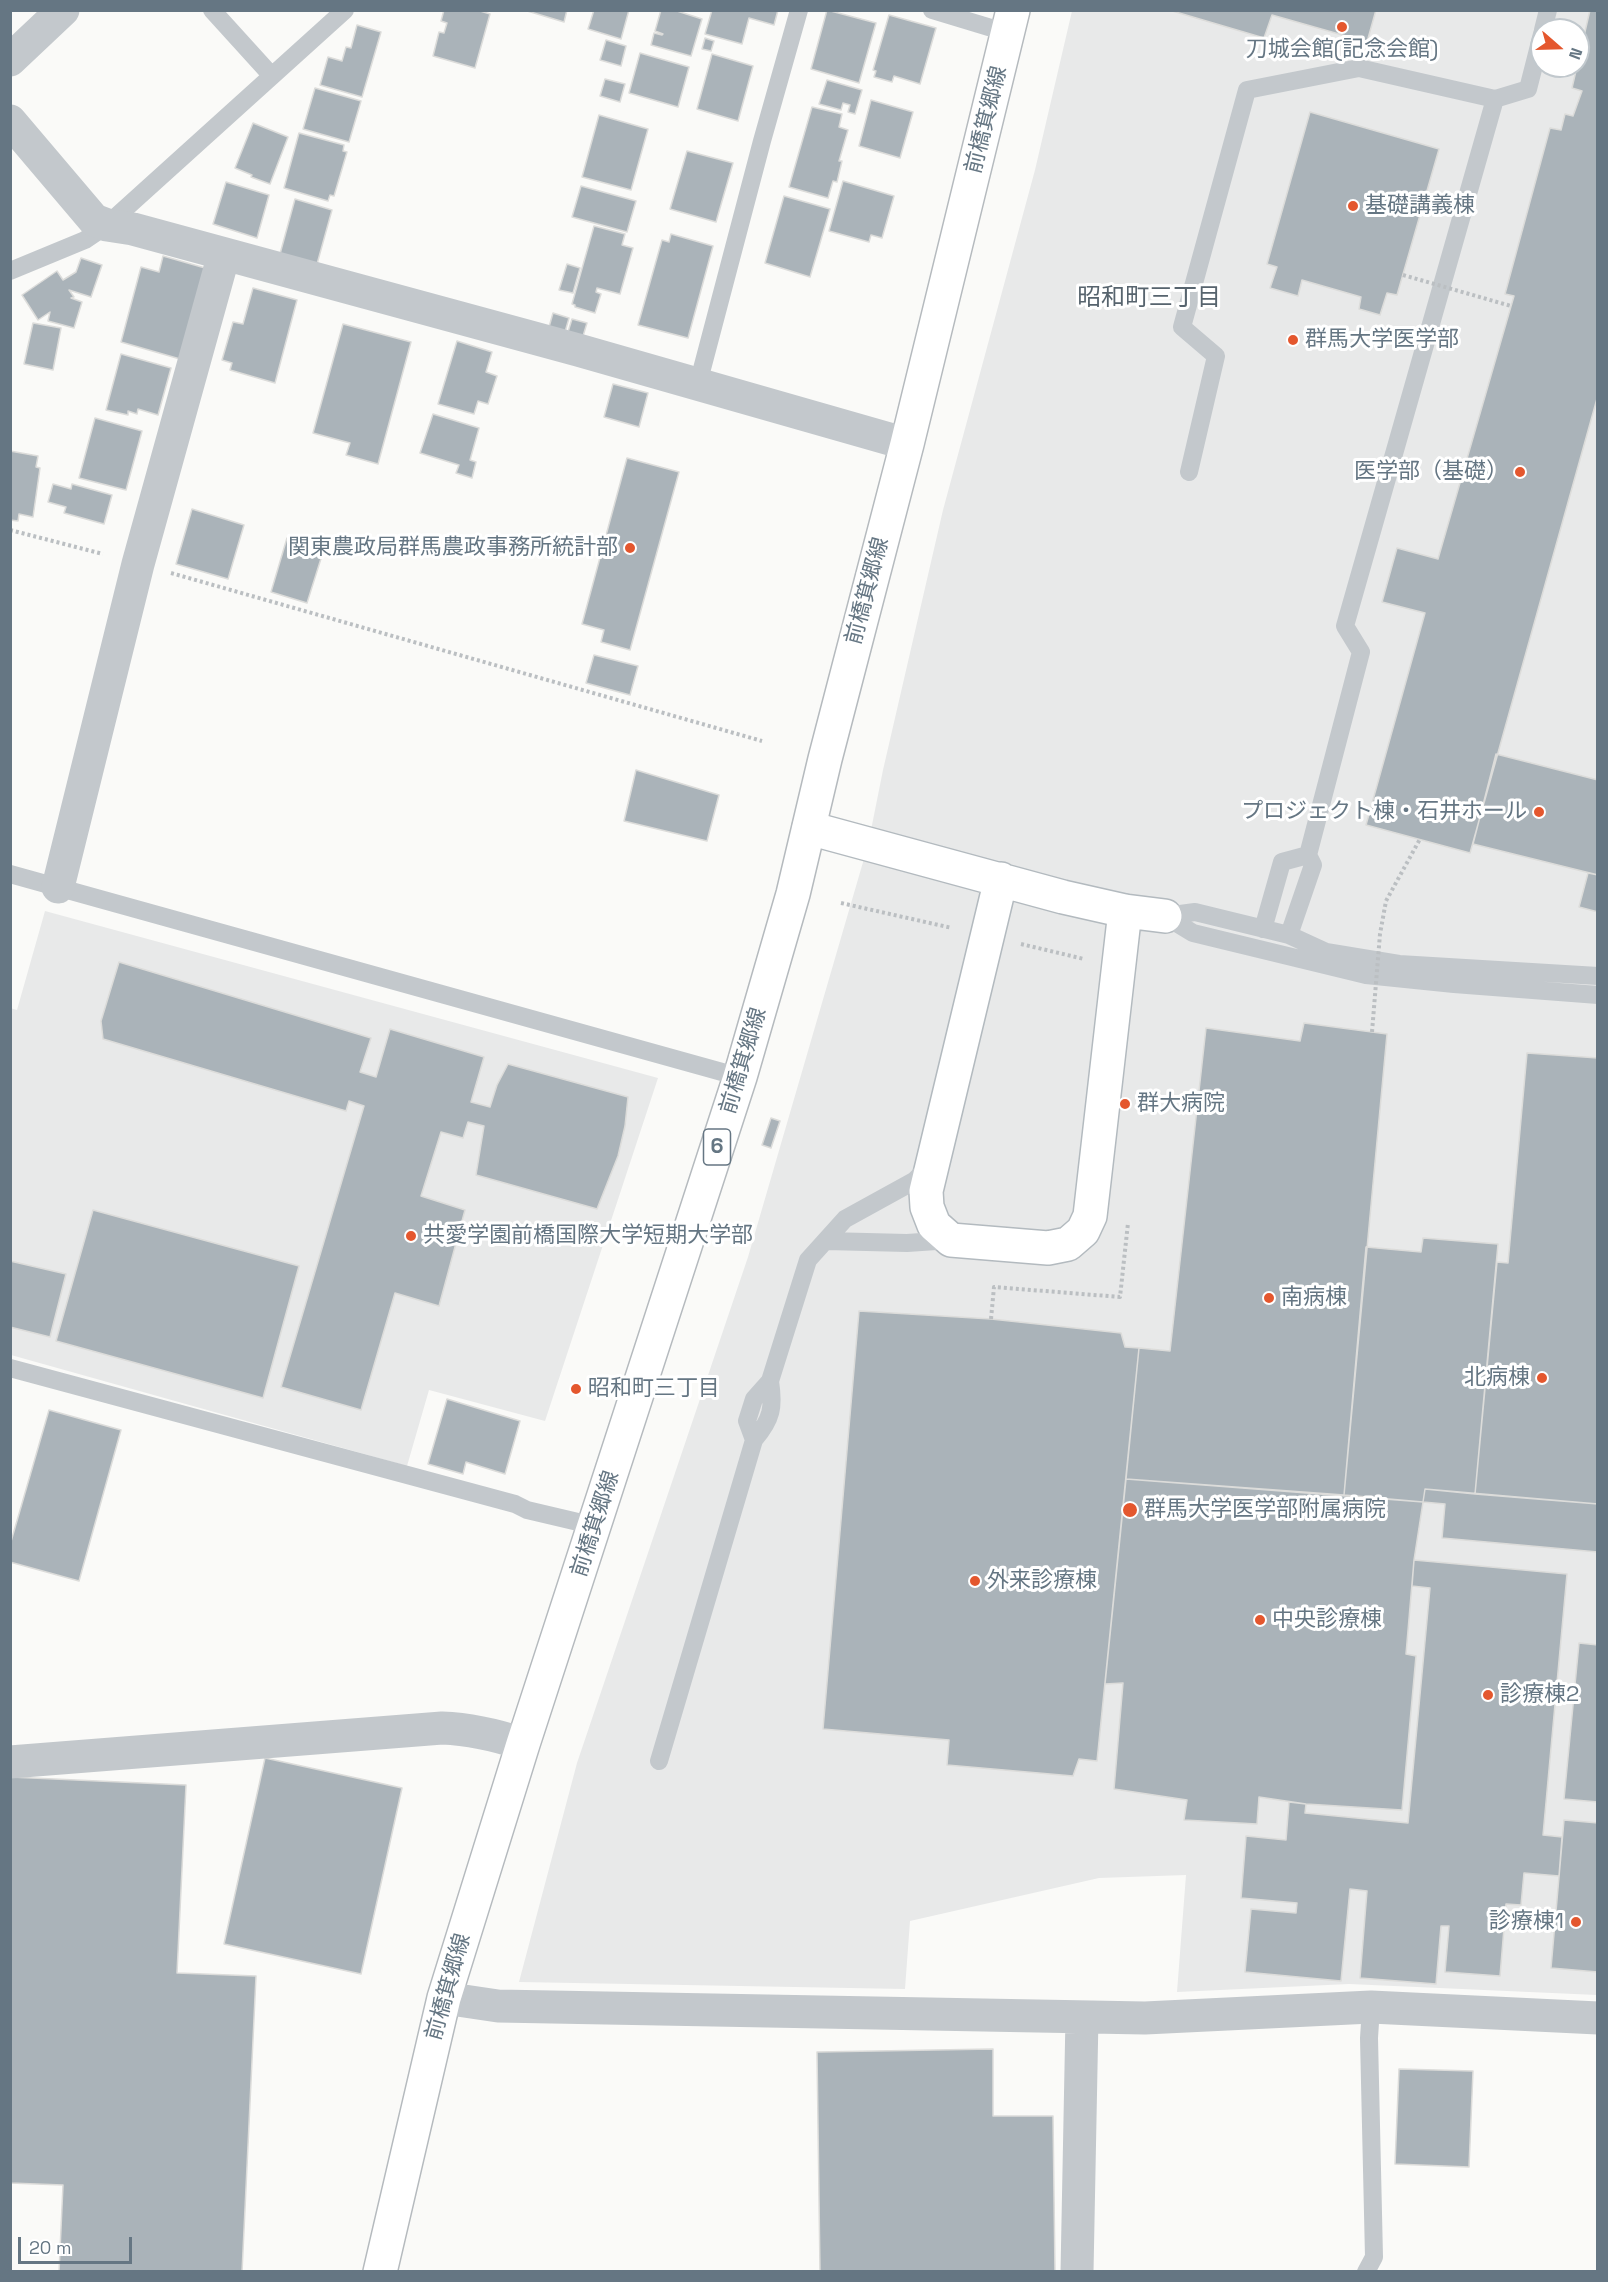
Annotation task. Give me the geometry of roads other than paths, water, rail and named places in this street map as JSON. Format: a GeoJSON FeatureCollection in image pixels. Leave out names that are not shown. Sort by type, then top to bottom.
{"type":"FeatureCollection","features":[{"type":"Feature","properties":{"kind":"main road","name":"前橋箕郷線"},"geometry":{"type":"LineString","coordinates":[[380,2271],[444,1998],[523,1743],[740,1077],[793,894],[1011,22]]}},
{"type":"Feature","properties":{"kind":"main road"},"geometry":{"type":"LineString","coordinates":[[809,828],[1064,897],[1125,911],[1165,916]]}},
{"type":"Feature","properties":{"kind":"main road"},"geometry":{"type":"LineString","coordinates":[[1001,879],[931,1164],[927,1191],[927,1207],[934,1225],[951,1240],[1048,1248],[1068,1244],[1083,1231],[1090,1216],[1117,964],[1125,911]]}},
{"type":"Feature","properties":{"kind":"street"},"geometry":{"type":"LineString","coordinates":[[10,60],[63,10]]}},
{"type":"Feature","properties":{"kind":"street"},"geometry":{"type":"LineString","coordinates":[[10,121],[94,220],[107,225],[133,229],[225,254],[907,444]]}},
{"type":"Feature","properties":{"kind":"street"},"geometry":{"type":"LineString","coordinates":[[58,886],[138,564],[225,254]]}},
{"type":"Feature","properties":{"kind":"street"},"geometry":{"type":"LineString","coordinates":[[10,1762],[442,1728],[495,1735],[523,1743]]}},
{"type":"Feature","properties":{"kind":"street"},"geometry":{"type":"LineString","coordinates":[[444,1998],[498,2006],[1082,2017],[1145,2018],[1371,2007],[1598,2018]]}},
{"type":"Feature","properties":{"kind":"street"},"geometry":{"type":"LineString","coordinates":[[1077,2271],[1082,2017]]}},
{"type":"Feature","properties":{"kind":"lane"},"geometry":{"type":"LineString","coordinates":[[212,10],[271,75]]}},
{"type":"Feature","properties":{"kind":"lane"},"geometry":{"type":"LineString","coordinates":[[10,271],[85,240],[107,225],[345,10]]}},
{"type":"Feature","properties":{"kind":"lane"},"geometry":{"type":"LineString","coordinates":[[698,384],[762,141],[800,10]]}},
{"type":"Feature","properties":{"kind":"lane"},"geometry":{"type":"LineString","coordinates":[[932,10],[1011,22]]}},
{"type":"Feature","properties":{"kind":"lane"},"geometry":{"type":"LineString","coordinates":[[1189,472],[1216,356],[1182,327],[1247,90],[1359,68],[1495,99],[1528,89],[1531,78]]}},
{"type":"Feature","properties":{"kind":"lane"},"geometry":{"type":"LineString","coordinates":[[1289,935],[1313,865],[1308,855],[1361,652],[1345,626],[1495,99]]}},
{"type":"Feature","properties":{"kind":"lane"},"geometry":{"type":"LineString","coordinates":[[1263,929],[1282,862],[1308,855]]}},
{"type":"Feature","properties":{"kind":"lane"},"geometry":{"type":"LineString","coordinates":[[10,874],[740,1077]]}},
{"type":"Feature","properties":{"kind":"lane"},"geometry":{"type":"LineString","coordinates":[[1165,916],[1195,912],[1289,935],[1326,952],[1399,964],[1598,976]]}},
{"type":"Feature","properties":{"kind":"lane"},"geometry":{"type":"LineString","coordinates":[[1165,916],[1193,933],[1366,975],[1422,982],[1598,996]]}},
{"type":"Feature","properties":{"kind":"lane"},"geometry":{"type":"LineString","coordinates":[[659,1761],[754,1440],[766,1425],[773,1403],[771,1381],[808,1260],[845,1220],[914,1181],[931,1164]]}},
{"type":"Feature","properties":{"kind":"lane"},"geometry":{"type":"LineString","coordinates":[[826,1242],[897,1244],[951,1240]]}},
{"type":"Feature","properties":{"kind":"lane"},"geometry":{"type":"LineString","coordinates":[[10,1368],[504,1501],[527,1510],[595,1526]]}},
{"type":"Feature","properties":{"kind":"lane"},"geometry":{"type":"LineString","coordinates":[[1366,2271],[1374,2257],[1369,2038],[1371,2007]]}},
{"type":"Feature","properties":{"kind":"place","name":"刀城会館(記念会館)"},"geometry":{"type":"Point","coordinates":[1342,27]}},
{"type":"Feature","properties":{"kind":"place","name":"基礎講義棟"},"geometry":{"type":"Point","coordinates":[1353,206]}},
{"type":"Feature","properties":{"kind":"place","name":"群馬大学医学部"},"geometry":{"type":"Point","coordinates":[1293,340]}},
{"type":"Feature","properties":{"kind":"place","name":"医学部（基礎）"},"geometry":{"type":"Point","coordinates":[1520,472]}},
{"type":"Feature","properties":{"kind":"place","name":"関東農政局群馬農政事務所統計部"},"geometry":{"type":"Point","coordinates":[630,548]}},
{"type":"Feature","properties":{"kind":"place","name":"プロジェクト棟・石井ホール"},"geometry":{"type":"Point","coordinates":[1539,812]}},
{"type":"Feature","properties":{"kind":"place","name":"群大病院"},"geometry":{"type":"Point","coordinates":[1125,1104]}},
{"type":"Feature","properties":{"kind":"place","name":"共愛学園前橋国際大学短期大学部"},"geometry":{"type":"Point","coordinates":[411,1236]}},
{"type":"Feature","properties":{"kind":"place","name":"南病棟"},"geometry":{"type":"Point","coordinates":[1269,1298]}},
{"type":"Feature","properties":{"kind":"place","name":"北病棟"},"geometry":{"type":"Point","coordinates":[1542,1378]}},
{"type":"Feature","properties":{"kind":"place","name":"昭和町三丁目"},"geometry":{"type":"Point","coordinates":[576,1389]}},
{"type":"Feature","properties":{"kind":"place","name":"群馬大学医学部附属病院"},"geometry":{"type":"Point","coordinates":[1130,1510]}},
{"type":"Feature","properties":{"kind":"place","name":"外来診療棟"},"geometry":{"type":"Point","coordinates":[975,1581]}},
{"type":"Feature","properties":{"kind":"place","name":"中央診療棟"},"geometry":{"type":"Point","coordinates":[1260,1620]}},
{"type":"Feature","properties":{"kind":"place","name":"診療棟2"},"geometry":{"type":"Point","coordinates":[1488,1695]}},
{"type":"Feature","properties":{"kind":"place","name":"診療棟1"},"geometry":{"type":"Point","coordinates":[1576,1922]}},
{"type":"Feature","properties":{"kind":"district","name":"昭和町三丁目"},"geometry":{"type":"Point","coordinates":[1149,298]}}]}
